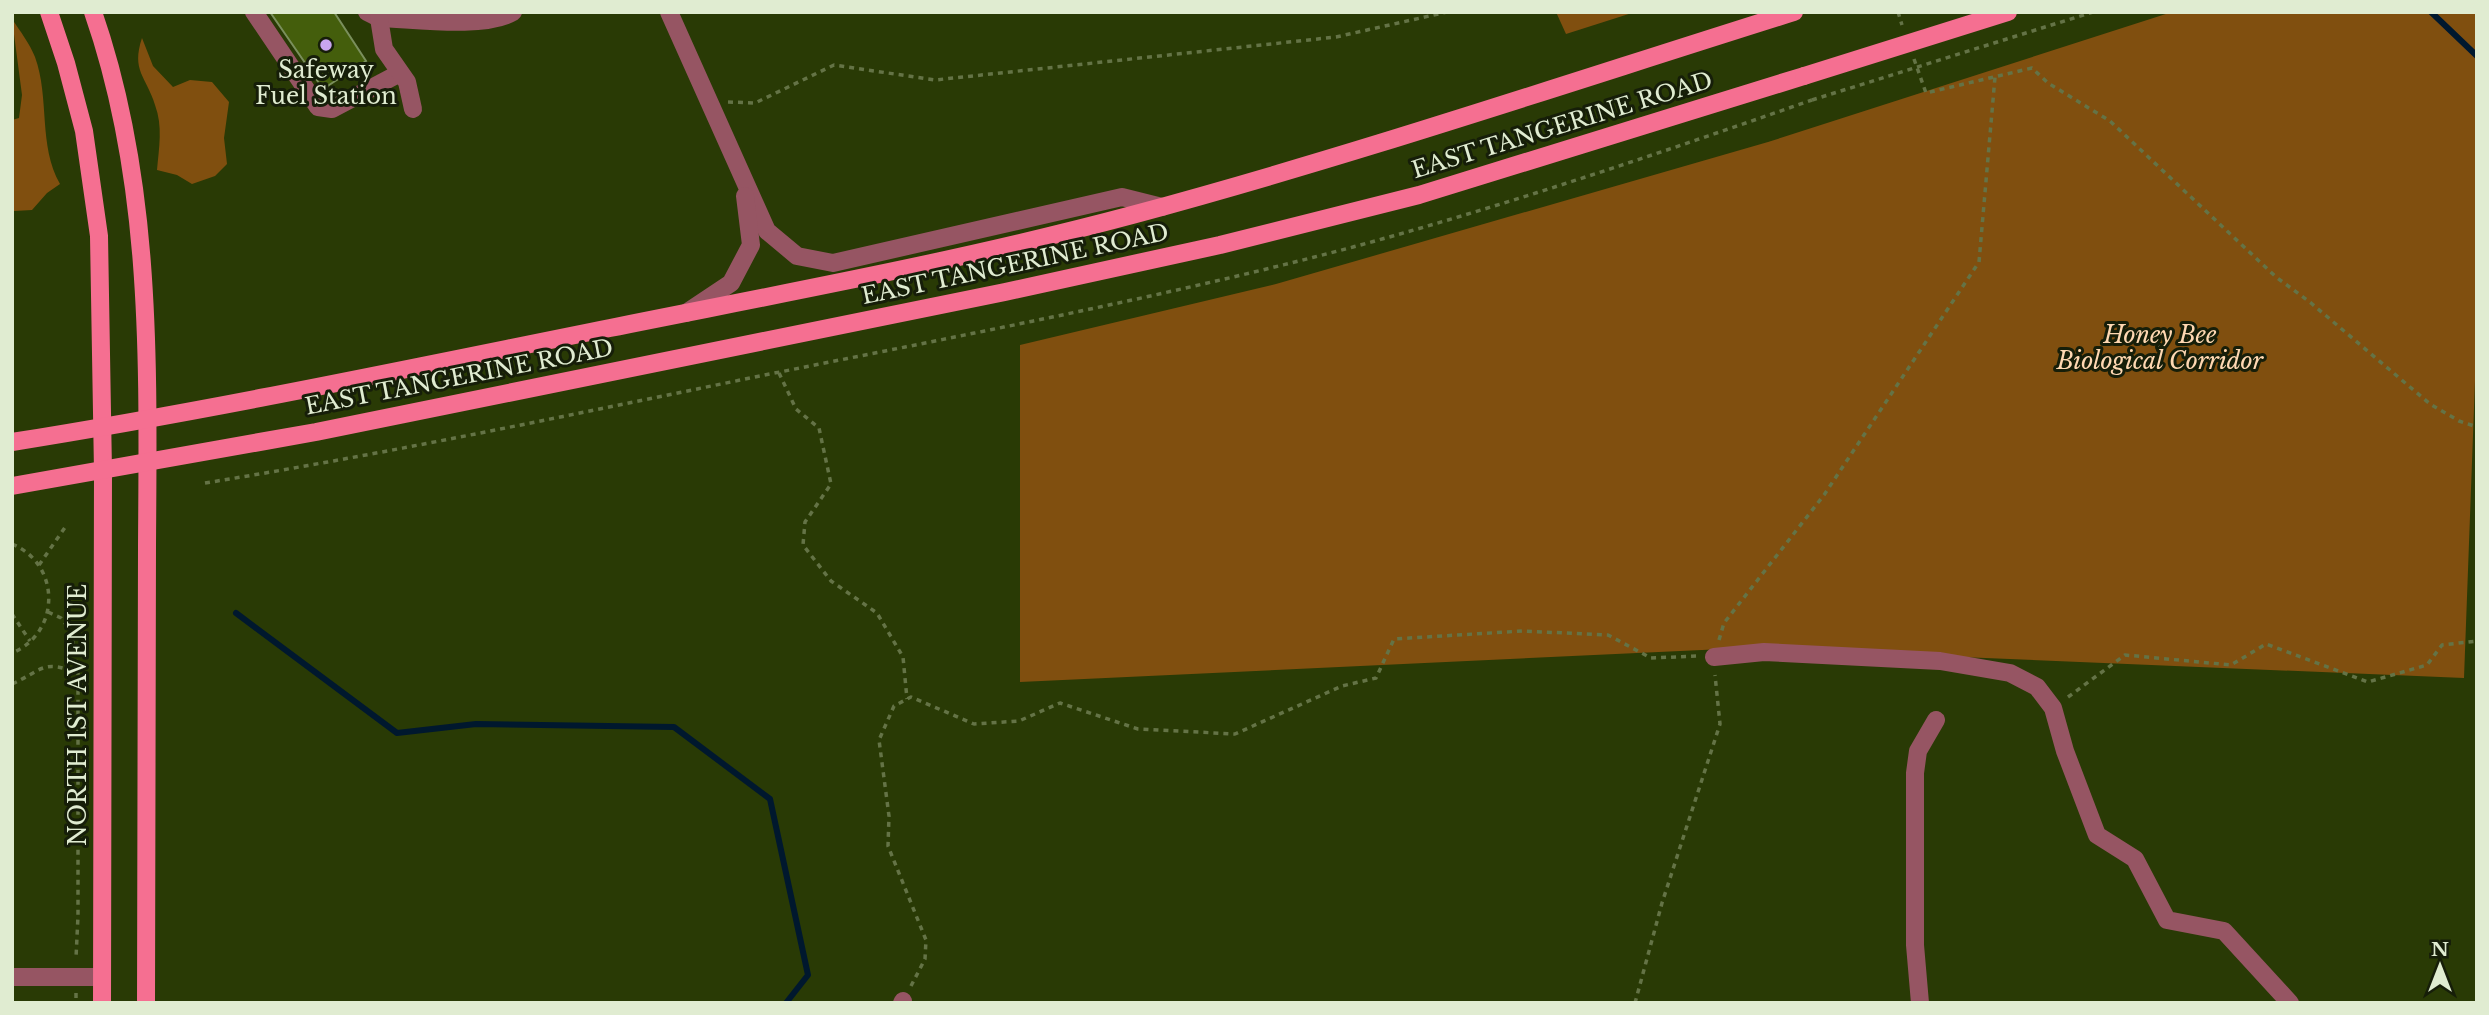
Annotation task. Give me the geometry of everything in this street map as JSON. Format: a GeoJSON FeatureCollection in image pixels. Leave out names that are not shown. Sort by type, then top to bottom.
{"type":"FeatureCollection","features":[{"type":"Feature","properties":{"kind":"main road","name":"NORTH 1ST AVENUE"},"geometry":{"type":"LineString","coordinates":[[49,12],[79,110],[95,199],[101,278],[102,1003]]}},
{"type":"Feature","properties":{"kind":"main road"},"geometry":{"type":"LineString","coordinates":[[93,12],[117,92],[138,208],[144,295],[147,419],[146,1003]]}},
{"type":"Feature","properties":{"kind":"main road","name":"EAST TANGERINE ROAD"},"geometry":{"type":"LineString","coordinates":[[12,486],[316,432],[1005,292],[1220,245],[1419,195],[2008,12]]}},
{"type":"Feature","properties":{"kind":"main road","name":"EAST TANGERINE ROAD"},"geometry":{"type":"LineString","coordinates":[[12,442],[102,428],[686,313],[920,265],[1162,207],[1363,148],[1787,14]]}},
{"type":"Feature","properties":{"kind":"street"},"geometry":{"type":"LineString","coordinates":[[254,12],[318,107],[332,109],[400,72]]}},
{"type":"Feature","properties":{"kind":"street"},"geometry":{"type":"LineString","coordinates":[[413,109],[407,82],[384,49],[373,15],[478,21],[501,19],[513,12]]}},
{"type":"Feature","properties":{"kind":"street"},"geometry":{"type":"LineString","coordinates":[[669,12],[767,231],[797,256],[833,263],[1122,197],[1162,207]]}},
{"type":"Feature","properties":{"kind":"street"},"geometry":{"type":"LineString","coordinates":[[686,313],[731,283],[751,245],[743,178]]}},
{"type":"Feature","properties":{"kind":"street"},"geometry":{"type":"LineString","coordinates":[[1714,657],[1763,652],[1940,660],[2010,673],[2037,687],[2053,708],[2065,751],[2097,835],[2135,859],[2167,920],[2224,931],[2290,1003]]}},
{"type":"Feature","properties":{"kind":"street"},"geometry":{"type":"LineString","coordinates":[[1920,1003],[1915,945],[1915,773],[1918,751],[1936,720]]}},
{"type":"Feature","properties":{"kind":"street"},"geometry":{"type":"LineString","coordinates":[[12,977],[102,977]]}},
{"type":"Feature","properties":{"kind":"path"},"geometry":{"type":"LineString","coordinates":[[709,101],[755,103],[834,65],[935,80],[1336,37],[1447,12]]}},
{"type":"Feature","properties":{"kind":"path"},"geometry":{"type":"LineString","coordinates":[[1898,12],[1906,35]]}},
{"type":"Feature","properties":{"kind":"path"},"geometry":{"type":"LineString","coordinates":[[205,483],[401,448],[779,372],[1135,299],[1339,251],[1497,207],[1713,136],[1812,100],[2093,12]]}},
{"type":"Feature","properties":{"kind":"path"},"geometry":{"type":"LineString","coordinates":[[1914,58],[1926,93],[2032,68],[2048,83],[2110,121],[2276,277],[2322,312],[2430,404],[2459,421],[2477,427]]}},
{"type":"Feature","properties":{"kind":"path"},"geometry":{"type":"LineString","coordinates":[[1635,1003],[1662,903],[1720,724],[1714,657],[1724,623],[1824,495],[1979,262],[1996,77]]}},
{"type":"Feature","properties":{"kind":"path"},"geometry":{"type":"LineString","coordinates":[[779,372],[796,409],[820,428],[831,484],[805,522],[803,545],[831,581],[877,613],[903,657],[907,699]]}},
{"type":"Feature","properties":{"kind":"path"},"geometry":{"type":"LineString","coordinates":[[39,565],[66,526]]}},
{"type":"Feature","properties":{"kind":"path"},"geometry":{"type":"LineString","coordinates":[[12,544],[26,552],[39,565],[50,593],[48,611],[41,629],[31,641],[12,653]]}},
{"type":"Feature","properties":{"kind":"path"},"geometry":{"type":"LineString","coordinates":[[48,611],[61,618],[71,631],[78,673],[76,1003]]}},
{"type":"Feature","properties":{"kind":"path"},"geometry":{"type":"LineString","coordinates":[[12,614],[31,641]]}},
{"type":"Feature","properties":{"kind":"path"},"geometry":{"type":"LineString","coordinates":[[903,1002],[925,960],[926,940],[888,846],[889,816],[879,740],[894,706],[911,697],[974,724],[1019,721],[1060,703],[1138,729],[1235,734],[1342,686],[1376,678],[1394,639],[1522,631],[1596,634],[1608,635],[1651,658],[1714,657]]}},
{"type":"Feature","properties":{"kind":"path"},"geometry":{"type":"LineString","coordinates":[[2053,708],[2125,655],[2231,666],[2266,644],[2368,682],[2427,666],[2442,645],[2477,641]]}},
{"type":"Feature","properties":{"kind":"path"},"geometry":{"type":"LineString","coordinates":[[12,684],[47,666],[78,673]]}},
{"type":"Feature","properties":{"kind":"green space"},"geometry":{"type":"Polygon","coordinates":[[[1556,12],[1635,12],[1566,34],[1556,12]]]}},
{"type":"Feature","properties":{"kind":"green space","name":"Honey Bee Biological Corridor"},"geometry":{"type":"Polygon","coordinates":[[[2172,12],[2477,12],[2477,327],[2464,678],[1745,648],[1020,682],[1020,345],[1276,284],[1768,142],[2172,12]]]}},
{"type":"Feature","properties":{"kind":"green space"},"geometry":{"type":"Polygon","coordinates":[[[12,19],[35,57],[42,89],[49,153],[60,184],[47,193],[32,210],[12,210],[12,120],[19,118],[22,95],[12,19]]]}},
{"type":"Feature","properties":{"kind":"green space"},"geometry":{"type":"Polygon","coordinates":[[[142,38],[153,66],[173,87],[190,80],[212,82],[229,102],[224,138],[227,164],[215,176],[192,184],[177,175],[157,170],[159,121],[139,66],[142,38]]]}},
{"type":"Feature","properties":{"kind":"building"},"geometry":{"type":"Polygon","coordinates":[[[270,12],[334,12],[366,61],[323,89],[270,12]]]}},
{"type":"Feature","properties":{"kind":"waterway"},"geometry":{"type":"LineString","coordinates":[[2431,12],[2477,56]]}},
{"type":"Feature","properties":{"kind":"waterway"},"geometry":{"type":"LineString","coordinates":[[236,613],[397,733],[476,724],[674,727],[770,799],[808,975],[786,1003]]}},
{"type":"Feature","properties":{"kind":"place","name":"Safeway Fuel Station"},"geometry":{"type":"Point","coordinates":[326,45]}}]}
